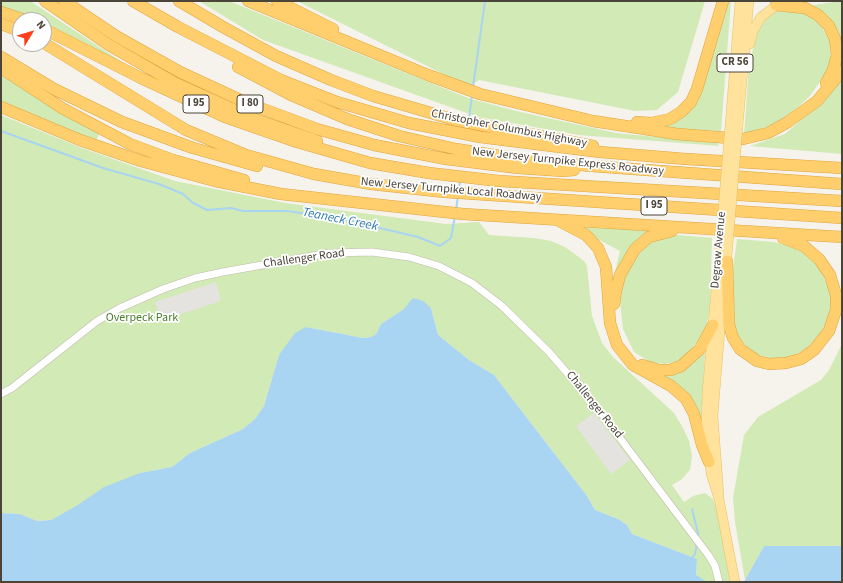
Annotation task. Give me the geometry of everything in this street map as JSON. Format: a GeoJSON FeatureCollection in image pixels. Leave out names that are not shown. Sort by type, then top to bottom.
{"type":"FeatureCollection","features":[{"type":"Feature","properties":{"kind":"highway","name":"I 80"},"geometry":{"type":"LineString","coordinates":[[45,1],[103,41],[175,83],[229,108],[318,141],[357,160]]}},
{"type":"Feature","properties":{"kind":"highway","name":"I 80"},"geometry":{"type":"LineString","coordinates":[[64,1],[148,55],[194,79],[247,103],[338,135],[402,151],[454,161],[471,157]]}},
{"type":"Feature","properties":{"kind":"highway"},"geometry":{"type":"LineString","coordinates":[[133,1],[178,27],[267,74],[322,97],[380,116],[474,136],[622,154],[842,168]]}},
{"type":"Feature","properties":{"kind":"highway","name":"Christopher Columbus Highway"},"geometry":{"type":"LineString","coordinates":[[179,1],[256,45],[317,74],[387,100],[476,125],[577,142],[622,154]]}},
{"type":"Feature","properties":{"kind":"highway"},"geometry":{"type":"LineString","coordinates":[[248,1],[464,89],[517,104],[593,121],[663,132],[743,139],[760,136],[776,129],[817,101],[842,71]]}},
{"type":"Feature","properties":{"kind":"highway"},"geometry":{"type":"LineString","coordinates":[[277,1],[378,54]]}},
{"type":"Feature","properties":{"kind":"highway"},"geometry":{"type":"LineString","coordinates":[[576,116],[651,123],[670,119],[681,112],[691,102],[697,89],[723,1]]}},
{"type":"Feature","properties":{"kind":"highway"},"geometry":{"type":"LineString","coordinates":[[780,3],[800,7],[818,15],[829,26],[836,43],[836,59],[831,74],[821,89],[802,111]]}},
{"type":"Feature","properties":{"kind":"highway"},"geometry":{"type":"LineString","coordinates":[[1,12],[12,16]]}},
{"type":"Feature","properties":{"kind":"highway"},"geometry":{"type":"LineString","coordinates":[[1,24],[12,28]]}},
{"type":"Feature","properties":{"kind":"highway","name":"New Jersey Turnpike Express Roadway"},"geometry":{"type":"LineString","coordinates":[[178,27],[207,49],[250,74],[319,108],[385,132],[456,149],[471,157],[534,160],[604,167],[842,184]]}},
{"type":"Feature","properties":{"kind":"highway","name":"New Jersey Turnpike Express Roadway"},"geometry":{"type":"LineString","coordinates":[[52,33],[155,85],[226,117],[282,138],[357,160],[468,178],[842,201]]}},
{"type":"Feature","properties":{"kind":"highway","name":"New Jersey Turnpike Local Roadway"},"geometry":{"type":"LineString","coordinates":[[52,48],[163,117],[198,136],[246,155],[314,174],[383,185],[449,192],[842,218]]}},
{"type":"Feature","properties":{"kind":"highway"},"geometry":{"type":"LineString","coordinates":[[1,57],[68,97],[108,116],[150,133],[193,148],[258,166],[314,174]]}},
{"type":"Feature","properties":{"kind":"highway"},"geometry":{"type":"LineString","coordinates":[[1,68],[75,115],[144,150],[232,177],[334,200]]}},
{"type":"Feature","properties":{"kind":"highway"},"geometry":{"type":"LineString","coordinates":[[1,107],[95,145],[170,170],[274,193],[447,213],[842,237]]}},
{"type":"Feature","properties":{"kind":"highway"},"geometry":{"type":"LineString","coordinates":[[555,220],[586,235],[598,248],[606,266],[610,324],[618,345],[633,365],[671,386],[686,399],[694,414],[702,445],[709,462]]}},
{"type":"Feature","properties":{"kind":"highway"},"geometry":{"type":"LineString","coordinates":[[688,228],[652,236],[643,242],[633,252],[620,275],[615,295],[614,312],[617,327],[625,347],[636,360],[650,368],[665,370],[681,366],[694,357],[703,345],[713,326]]}},
{"type":"Feature","properties":{"kind":"highway"},"geometry":{"type":"LineString","coordinates":[[727,261],[729,325],[732,338],[740,349],[757,361],[778,364],[800,358],[814,350],[829,331],[834,317],[836,295],[830,275],[819,259],[804,246],[793,241],[757,232]]}},
{"type":"Feature","properties":{"kind":"main road","name":"Degraw Avenue"},"geometry":{"type":"LineString","coordinates":[[734,581],[719,499],[709,462],[706,410],[713,326],[724,245],[734,126],[740,1]]}},
{"type":"Feature","properties":{"kind":"main road","name":"Degraw Avenue"},"geometry":{"type":"LineString","coordinates":[[734,126],[742,85],[749,1]]}},
{"type":"Feature","properties":{"kind":"main road"},"geometry":{"type":"LineString","coordinates":[[742,85],[755,26],[761,17],[780,3]]}},
{"type":"Feature","properties":{"kind":"main road","name":"Degraw Avenue"},"geometry":{"type":"LineString","coordinates":[[719,499],[720,484],[715,451],[713,416],[727,261],[724,245]]}},
{"type":"Feature","properties":{"kind":"street","name":"Challenger Road"},"geometry":{"type":"LineString","coordinates":[[1,399],[12,388],[97,321],[148,295],[196,278],[329,253],[372,252],[409,257],[439,266],[477,287],[502,306],[549,352],[592,401],[710,556],[718,578]]}},
{"type":"Feature","properties":{"kind":"street","name":"Challenger Road"},"geometry":{"type":"LineString","coordinates":[[1,394],[12,388]]}},
{"type":"Feature","properties":{"kind":"green space"},"geometry":{"type":"Polygon","coordinates":[[[1,1],[30,1],[47,12],[14,12],[1,7],[1,1]]]}},
{"type":"Feature","properties":{"kind":"green space"},"geometry":{"type":"Polygon","coordinates":[[[199,1],[229,1],[468,98],[516,111],[616,133],[717,143],[719,146],[579,135],[478,117],[263,40],[199,1]]]}},
{"type":"Feature","properties":{"kind":"green space"},"geometry":{"type":"Polygon","coordinates":[[[297,1],[705,1],[678,92],[657,110],[635,111],[479,80],[469,87],[297,1]]]}},
{"type":"Feature","properties":{"kind":"green space"},"geometry":{"type":"Polygon","coordinates":[[[729,1],[731,1],[721,131],[660,129],[681,118],[698,102],[729,1]]]}},
{"type":"Feature","properties":{"kind":"green space"},"geometry":{"type":"Polygon","coordinates":[[[842,1],[842,64],[837,69],[830,22],[813,5],[842,1]]]}},
{"type":"Feature","properties":{"kind":"green space"},"geometry":{"type":"Polygon","coordinates":[[[796,9],[819,22],[831,43],[830,68],[809,97],[782,121],[744,135],[749,65],[757,33],[765,20],[777,11],[796,9]]]}},
{"type":"Feature","properties":{"kind":"green space"},"geometry":{"type":"Polygon","coordinates":[[[52,16],[125,64],[52,28],[52,16]]]}},
{"type":"Feature","properties":{"kind":"green space"},"geometry":{"type":"Polygon","coordinates":[[[1,72],[100,133],[95,142],[1,103],[1,72]]]}},
{"type":"Feature","properties":{"kind":"green space"},"geometry":{"type":"Polygon","coordinates":[[[842,77],[842,154],[750,146],[785,134],[823,101],[842,77]]]}},
{"type":"Feature","properties":{"kind":"green space","name":"Overpeck Park"},"geometry":{"type":"Polygon","coordinates":[[[1,115],[82,148],[175,181],[285,203],[446,224],[479,222],[489,235],[534,238],[551,241],[565,247],[584,261],[587,266],[592,316],[602,343],[613,357],[674,413],[683,428],[689,441],[692,456],[690,470],[682,479],[672,485],[684,502],[693,496],[705,493],[713,499],[718,512],[730,582],[706,582],[696,576],[697,559],[632,534],[627,525],[618,519],[595,510],[587,496],[494,375],[469,360],[438,335],[431,308],[404,309],[381,324],[376,334],[371,337],[363,338],[306,327],[279,355],[264,406],[255,419],[243,429],[190,453],[172,467],[140,473],[51,520],[37,521],[20,514],[1,513],[1,115]]]}},
{"type":"Feature","properties":{"kind":"green space"},"geometry":{"type":"Polygon","coordinates":[[[575,227],[654,231],[611,289],[620,251],[575,227]]]}},
{"type":"Feature","properties":{"kind":"green space"},"geometry":{"type":"Polygon","coordinates":[[[678,235],[712,238],[710,309],[705,332],[682,360],[665,364],[650,362],[634,352],[623,329],[620,302],[626,274],[642,249],[658,237],[678,235]]]}},
{"type":"Feature","properties":{"kind":"green space"},"geometry":{"type":"Polygon","coordinates":[[[737,239],[774,242],[799,249],[820,268],[832,297],[827,324],[812,345],[795,355],[777,360],[751,353],[735,332],[733,269],[737,239]]]}},
{"type":"Feature","properties":{"kind":"green space"},"geometry":{"type":"Polygon","coordinates":[[[842,344],[842,546],[764,546],[745,580],[735,522],[733,498],[744,435],[758,417],[821,380],[829,370],[842,344]]]}},
{"type":"Feature","properties":{"kind":"green space"},"geometry":{"type":"Polygon","coordinates":[[[705,353],[701,423],[691,400],[653,374],[688,366],[705,353]]]}},
{"type":"Feature","properties":{"kind":"shaded area"},"geometry":{"type":"Polygon","coordinates":[[[216,282],[221,301],[162,320],[155,302],[216,282]]]}},
{"type":"Feature","properties":{"kind":"shaded area"},"geometry":{"type":"Polygon","coordinates":[[[594,413],[630,460],[611,474],[576,426],[594,413]]]}},
{"type":"Feature","properties":{"kind":"water"},"geometry":{"type":"Polygon","coordinates":[[[413,298],[423,301],[431,308],[438,335],[469,360],[494,375],[587,496],[595,510],[618,519],[627,525],[632,534],[697,559],[696,575],[707,582],[1,582],[1,513],[20,514],[37,521],[51,520],[78,505],[104,487],[140,473],[172,467],[190,453],[243,429],[255,419],[264,406],[279,355],[295,333],[306,327],[363,338],[371,337],[376,334],[381,324],[404,309],[413,298]]]}},
{"type":"Feature","properties":{"kind":"water"},"geometry":{"type":"Polygon","coordinates":[[[764,546],[842,546],[842,582],[745,582],[764,546]]]}},
{"type":"Feature","properties":{"kind":"waterway","name":"Teaneck Creek"},"geometry":{"type":"LineString","coordinates":[[473,87],[485,1]]}},
{"type":"Feature","properties":{"kind":"waterway","name":"Teaneck Creek"},"geometry":{"type":"LineString","coordinates":[[469,119],[472,95]]}},
{"type":"Feature","properties":{"kind":"waterway","name":"Teaneck Creek"},"geometry":{"type":"LineString","coordinates":[[1,131],[103,168],[159,184],[183,194],[193,203],[207,210],[231,208],[243,211],[287,211],[337,218],[418,237],[440,246],[451,238],[455,216]]}},
{"type":"Feature","properties":{"kind":"waterway","name":"Teaneck Creek"},"geometry":{"type":"LineString","coordinates":[[459,190],[460,181]]}},
{"type":"Feature","properties":{"kind":"waterway","name":"Teaneck Creek"},"geometry":{"type":"LineString","coordinates":[[456,210],[458,196]]}},
{"type":"Feature","properties":{"kind":"waterway"},"geometry":{"type":"LineString","coordinates":[[692,509],[698,537]]}},
{"type":"Feature","properties":{"kind":"waterway"},"geometry":{"type":"LineString","coordinates":[[691,559],[695,554],[697,543]]}}]}
